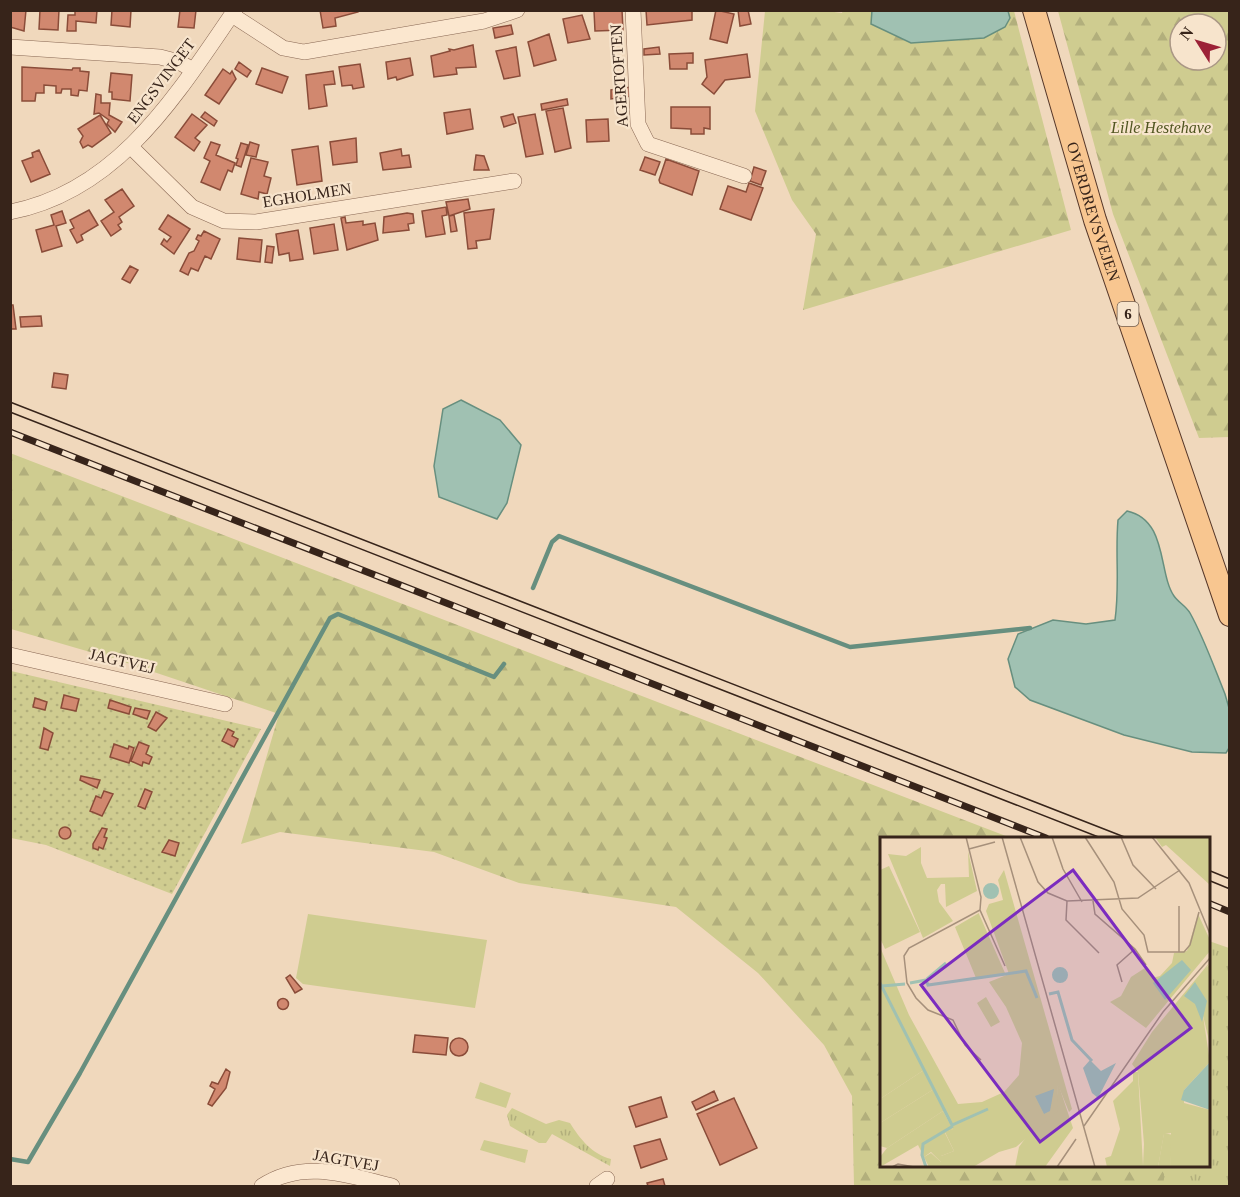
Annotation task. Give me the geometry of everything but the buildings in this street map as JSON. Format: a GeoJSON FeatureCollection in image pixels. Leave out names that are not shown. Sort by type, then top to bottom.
{"type":"FeatureCollection","features":[{"type":"Feature","properties":{"kind":"main road","name":"OVERDREVSVEJEN"},"geometry":{"type":"LineString","coordinates":[[1034,10],[1095,220],[1230,615]]}},
{"type":"Feature","properties":{"kind":"street"},"geometry":{"type":"LineString","coordinates":[[233,13],[283,48],[304,52],[484,21],[517,10]]}},
{"type":"Feature","properties":{"kind":"street","name":"AGERTOFTEN"},"geometry":{"type":"LineString","coordinates":[[633,10],[638,124],[642,137],[648,144],[744,176]]}},
{"type":"Feature","properties":{"kind":"street","name":"ENGSVINGET"},"geometry":{"type":"LineString","coordinates":[[10,212],[61,195],[98,175],[131,147],[163,112],[233,13]]}},
{"type":"Feature","properties":{"kind":"street"},"geometry":{"type":"LineString","coordinates":[[10,47],[160,57],[179,62],[193,70]]}},
{"type":"Feature","properties":{"kind":"street","name":"EGHOLMEN"},"geometry":{"type":"LineString","coordinates":[[131,147],[192,207],[224,220],[256,222],[514,181]]}},
{"type":"Feature","properties":{"kind":"street","name":"JAGTVEJ"},"geometry":{"type":"LineString","coordinates":[[10,655],[225,704]]}},
{"type":"Feature","properties":{"kind":"street","name":"JAGTVEJ"},"geometry":{"type":"LineString","coordinates":[[262,1186],[277,1176],[295,1171],[314,1170],[392,1186]]}},
{"type":"Feature","properties":{"kind":"green space"},"geometry":{"type":"Polygon","coordinates":[[[819,10],[842,13],[843,10],[1014,11],[1071,230],[803,310],[816,234],[792,200],[755,111],[765,11],[819,10]]]}},
{"type":"Feature","properties":{"kind":"green space","name":"Lille Hestehave"},"geometry":{"type":"Polygon","coordinates":[[[1058,11],[1229,11],[1229,437],[1199,438],[1113,214],[1058,11]]]}},
{"type":"Feature","properties":{"kind":"green space"},"geometry":{"type":"Polygon","coordinates":[[[10,453],[1008,837],[880,837],[880,1167],[1165,1167],[1163,1186],[854,1186],[852,1096],[824,1045],[758,973],[676,907],[519,883],[434,852],[280,832],[241,844],[279,714],[121,661],[11,629],[10,453]]]}},
{"type":"Feature","properties":{"kind":"green space"},"geometry":{"type":"Polygon","coordinates":[[[11,671],[261,729],[172,894],[46,845],[11,838],[11,671]]]}},
{"type":"Feature","properties":{"kind":"green space"},"geometry":{"type":"Polygon","coordinates":[[[308,914],[487,940],[475,1008],[303,984],[296,978],[308,914]]]}},
{"type":"Feature","properties":{"kind":"green space"},"geometry":{"type":"Polygon","coordinates":[[[1210,941],[1229,948],[1229,1186],[1145,1186],[1150,1167],[1210,1167],[1210,941]]]}},
{"type":"Feature","properties":{"kind":"green space"},"geometry":{"type":"Polygon","coordinates":[[[480,1082],[511,1093],[506,1108],[475,1098],[480,1082]]]}},
{"type":"Feature","properties":{"kind":"green space"},"geometry":{"type":"Polygon","coordinates":[[[512,1108],[546,1124],[559,1120],[570,1123],[587,1145],[598,1154],[611,1159],[610,1166],[552,1134],[546,1143],[539,1143],[510,1126],[507,1115],[512,1108]]]}},
{"type":"Feature","properties":{"kind":"green space"},"geometry":{"type":"Polygon","coordinates":[[[484,1140],[528,1150],[525,1163],[480,1150],[484,1140]]]}},
{"type":"Feature","properties":{"kind":"shaded area"},"geometry":{"type":"Polygon","coordinates":[[[872,10],[1008,11],[1010,18],[1005,27],[984,38],[911,43],[871,24],[872,10]]]}},
{"type":"Feature","properties":{"kind":"shaded area"},"geometry":{"type":"Polygon","coordinates":[[[461,400],[500,420],[521,445],[507,503],[497,519],[439,497],[434,466],[443,409],[461,400]]]}},
{"type":"Feature","properties":{"kind":"shaded area"},"geometry":{"type":"Polygon","coordinates":[[[1127,511],[1140,516],[1156,536],[1169,586],[1176,598],[1190,613],[1209,653],[1229,708],[1229,748],[1226,753],[1192,752],[1124,735],[1030,700],[1015,687],[1008,659],[1018,634],[1053,620],[1086,624],[1115,620],[1118,520],[1127,511]]]}},
{"type":"Feature","properties":{"kind":"waterway"},"geometry":{"type":"LineString","coordinates":[[533,588],[552,542],[559,536],[850,647],[1030,628]]}},
{"type":"Feature","properties":{"kind":"waterway"},"geometry":{"type":"LineString","coordinates":[[10,1159],[28,1162],[80,1073],[330,618],[338,614],[494,677],[504,664]]}},
{"type":"Feature","properties":{"kind":"tram line"},"geometry":{"type":"LineString","coordinates":[[10,402],[1124,837]]}},
{"type":"Feature","properties":{"kind":"tram line"},"geometry":{"type":"LineString","coordinates":[[10,412],[1098,837]]}},
{"type":"Feature","properties":{"kind":"tram line"},"geometry":{"type":"LineString","coordinates":[[1210,871],[1230,879]]}},
{"type":"Feature","properties":{"kind":"tram line"},"geometry":{"type":"LineString","coordinates":[[1210,881],[1230,889]]}},
{"type":"Feature","properties":{"kind":"railway"},"geometry":{"type":"LineString","coordinates":[[10,432],[1043,837]]}},
{"type":"Feature","properties":{"kind":"railway"},"geometry":{"type":"LineString","coordinates":[[1210,904],[1230,912]]}}]}
